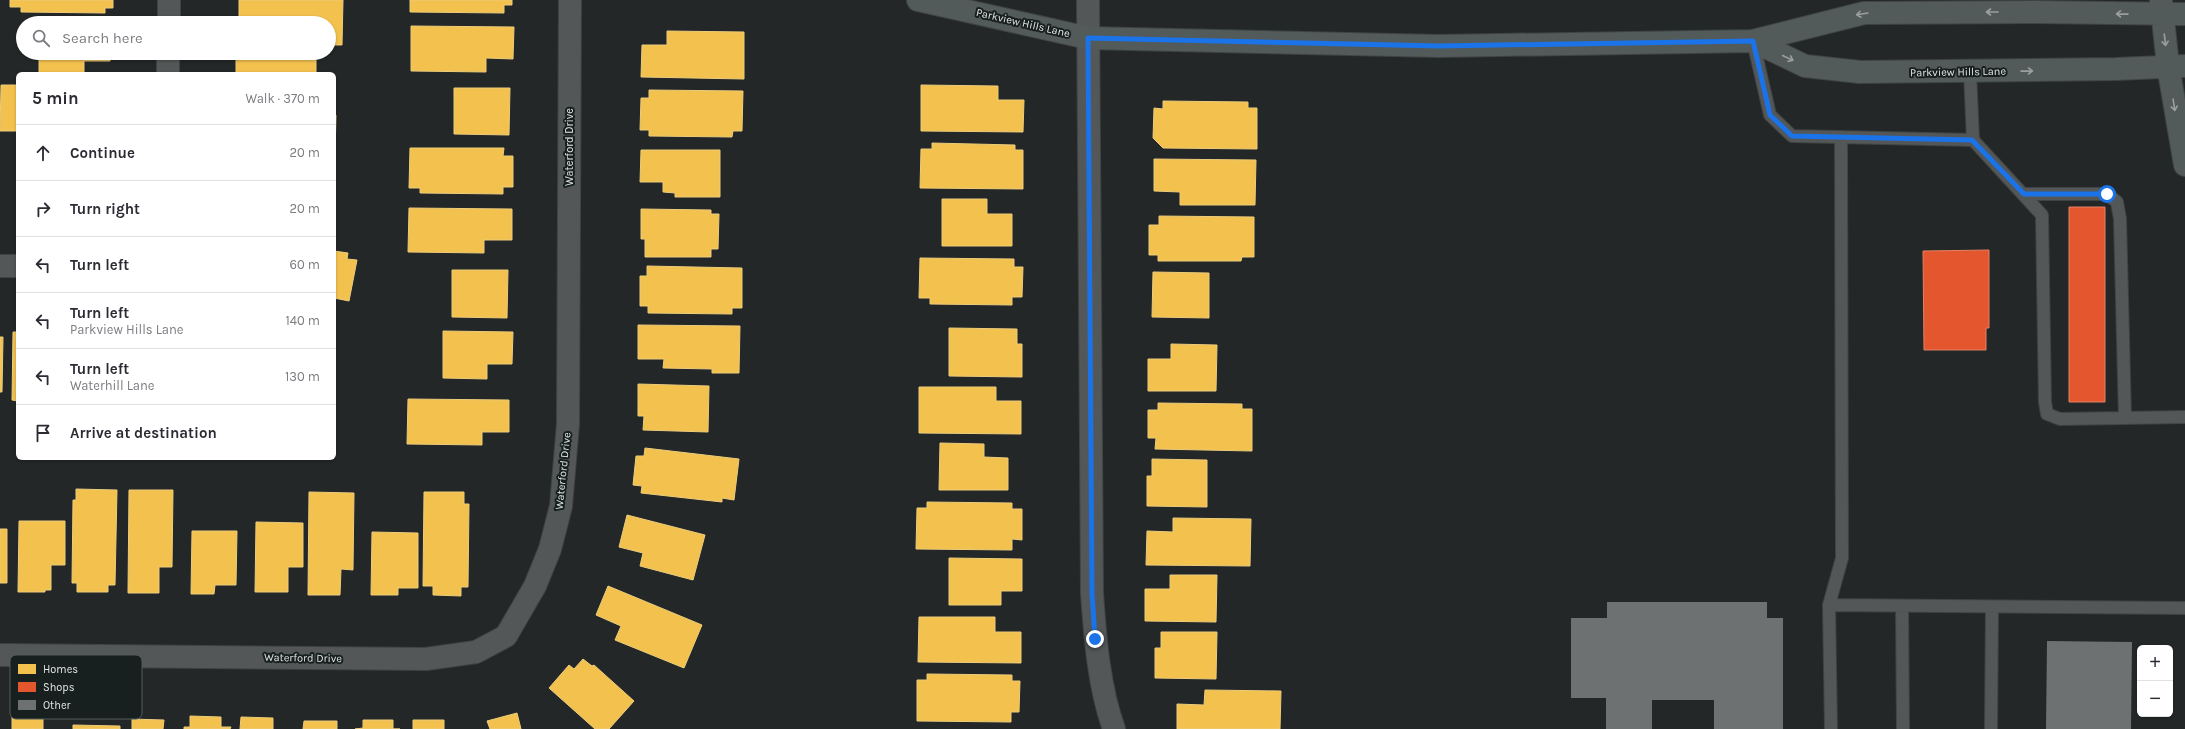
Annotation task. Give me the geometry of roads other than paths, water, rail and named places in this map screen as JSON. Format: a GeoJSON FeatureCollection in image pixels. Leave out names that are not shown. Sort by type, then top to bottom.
{"type":"FeatureCollection","features":[{"type":"Feature","properties":{"kind":"street"},"geometry":{"type":"LineString","coordinates":[[169,0],[169,16]]}},
{"type":"Feature","properties":{"kind":"street","name":"Waterford Drive"},"geometry":{"type":"LineString","coordinates":[[142,656],[426,659],[476,652],[506,636],[535,586],[550,549],[561,506],[568,424],[570,0]]}},
{"type":"Feature","properties":{"kind":"street","name":"Parkview Hills Lane"},"geometry":{"type":"LineString","coordinates":[[918,0],[1088,38],[1439,46],[1753,41],[1864,13],[2037,12],[2161,7],[2185,14]]}},
{"type":"Feature","properties":{"kind":"street"},"geometry":{"type":"LineString","coordinates":[[1088,0],[1092,593],[1095,639],[1109,715],[1114,729]]}},
{"type":"Feature","properties":{"kind":"street"},"geometry":{"type":"LineString","coordinates":[[2161,7],[2176,66],[2185,165]]}},
{"type":"Feature","properties":{"kind":"street","name":"Parkview Hills Lane"},"geometry":{"type":"LineString","coordinates":[[1753,41],[1805,66],[1860,72],[1970,72],[2116,69],[2176,66]]}},
{"type":"Feature","properties":{"kind":"street"},"geometry":{"type":"LineString","coordinates":[[168,60],[168,72]]}},
{"type":"Feature","properties":{"kind":"street"},"geometry":{"type":"LineString","coordinates":[[0,266],[16,266]]}},
{"type":"Feature","properties":{"kind":"street","name":"Waterford Drive"},"geometry":{"type":"LineString","coordinates":[[0,655],[10,655]]}},
{"type":"Feature","properties":{"kind":"lane"},"geometry":{"type":"LineString","coordinates":[[1753,41],[1770,115],[1792,136],[1972,140]]}},
{"type":"Feature","properties":{"kind":"lane"},"geometry":{"type":"LineString","coordinates":[[1970,72],[1972,140],[2042,215],[2045,402],[2047,414],[2060,419],[2185,417]]}},
{"type":"Feature","properties":{"kind":"lane"},"geometry":{"type":"LineString","coordinates":[[1831,729],[1830,605],[1842,558],[1841,137]]}},
{"type":"Feature","properties":{"kind":"lane"},"geometry":{"type":"LineString","coordinates":[[2024,194],[2107,194],[2117,202],[2120,219],[2125,418]]}},
{"type":"Feature","properties":{"kind":"lane"},"geometry":{"type":"LineString","coordinates":[[1830,605],[2185,608]]}},
{"type":"Feature","properties":{"kind":"lane"},"geometry":{"type":"LineString","coordinates":[[1902,606],[1903,729]]}},
{"type":"Feature","properties":{"kind":"lane"},"geometry":{"type":"LineString","coordinates":[[1991,729],[1992,607]]}}]}
